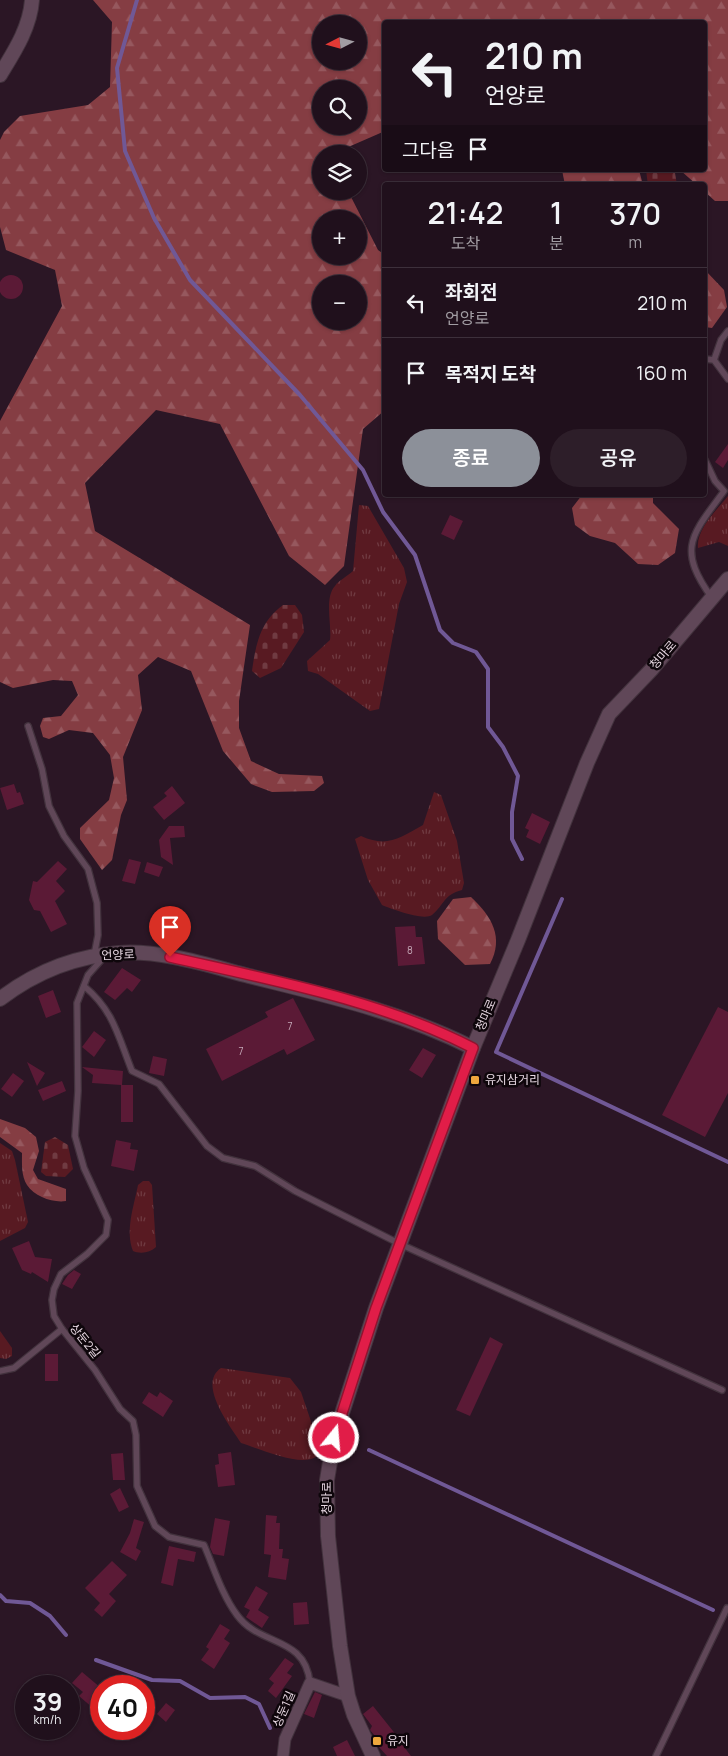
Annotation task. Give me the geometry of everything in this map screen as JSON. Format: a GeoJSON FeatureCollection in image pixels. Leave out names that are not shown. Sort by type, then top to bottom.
{"type":"FeatureCollection","features":[{"type":"Feature","properties":{"kind":"street"},"geometry":{"type":"LineString","coordinates":[[0,75],[25,30],[31,12],[32,0]]}},
{"type":"Feature","properties":{"kind":"street","name":"청마로"},"geometry":{"type":"LineString","coordinates":[[373,1756],[354,1715],[348,1696],[330,1562],[328,1470],[339,1420],[376,1308],[473,1048],[518,940],[587,762],[609,714],[651,670],[728,579]]}},
{"type":"Feature","properties":{"kind":"street","name":"언양로"},"geometry":{"type":"LineString","coordinates":[[0,999],[38,975],[67,963],[100,955],[120,953],[170,957],[308,990],[392,1014],[443,1033],[473,1048]]}},
{"type":"Feature","properties":{"kind":"street","name":"상둔1길"},"geometry":{"type":"LineString","coordinates":[[283,1756],[285,1739],[310,1683],[348,1696]]}},
{"type":"Feature","properties":{"kind":"lane"},"geometry":{"type":"LineString","coordinates":[[714,360],[721,340],[728,331]]}},
{"type":"Feature","properties":{"kind":"lane"},"geometry":{"type":"LineString","coordinates":[[707,358],[714,360],[728,378]]}},
{"type":"Feature","properties":{"kind":"lane"},"geometry":{"type":"LineString","coordinates":[[707,464],[715,481],[726,489],[692,536],[692,562],[701,584],[712,598]]}},
{"type":"Feature","properties":{"kind":"lane"},"geometry":{"type":"LineString","coordinates":[[28,726],[42,769],[49,806],[64,836],[88,869],[97,903],[100,955]]}},
{"type":"Feature","properties":{"kind":"lane","name":"상둔2길"},"geometry":{"type":"LineString","coordinates":[[100,955],[88,975],[77,1003],[78,1091],[75,1136],[84,1168],[108,1220],[106,1235],[87,1254],[61,1274],[54,1289],[52,1300],[54,1316],[95,1370],[120,1408],[133,1421],[136,1435],[137,1486],[155,1526],[169,1537],[204,1545],[227,1598],[238,1616],[250,1629],[280,1642],[302,1658],[309,1668],[310,1683]]}},
{"type":"Feature","properties":{"kind":"lane"},"geometry":{"type":"LineString","coordinates":[[84,986],[100,1000],[113,1021],[132,1071],[158,1084],[207,1146],[223,1158],[255,1166],[295,1191],[400,1244],[722,1390]]}},
{"type":"Feature","properties":{"kind":"lane"},"geometry":{"type":"LineString","coordinates":[[0,1371],[14,1368],[62,1329]]}},
{"type":"Feature","properties":{"kind":"lane"},"geometry":{"type":"LineString","coordinates":[[656,1756],[727,1608]]}},
{"type":"Feature","properties":{"kind":"green space"},"geometry":{"type":"Polygon","coordinates":[[[93,0],[728,0],[728,201],[715,201],[707,194],[707,182],[694,182],[682,172],[707,172],[707,20],[382,20],[382,132],[353,145],[312,145],[312,200],[353,200],[358,210],[312,210],[312,265],[367,265],[367,228],[378,250],[382,253],[382,413],[363,429],[344,566],[325,585],[289,556],[220,424],[156,410],[85,483],[95,531],[250,625],[239,701],[239,728],[251,761],[279,774],[322,776],[324,783],[314,791],[272,792],[251,784],[223,751],[191,671],[158,657],[138,675],[142,710],[123,757],[127,800],[121,815],[112,860],[102,870],[80,839],[80,828],[109,800],[114,778],[110,755],[93,733],[69,730],[49,739],[43,737],[40,726],[43,718],[61,716],[78,695],[72,681],[53,680],[13,688],[0,682],[0,421],[62,306],[55,270],[6,250],[0,227],[0,140],[4,132],[20,116],[88,105],[110,87],[112,22],[93,0]]]}},
{"type":"Feature","properties":{"kind":"green space"},"geometry":{"type":"Polygon","coordinates":[[[562,172],[640,172],[642,182],[564,182],[562,172]]]}},
{"type":"Feature","properties":{"kind":"green space"},"geometry":{"type":"Polygon","coordinates":[[[646,172],[674,172],[676,182],[648,182],[646,172]]]}},
{"type":"Feature","properties":{"kind":"green space"},"geometry":{"type":"Polygon","coordinates":[[[707,272],[724,290],[727,307],[712,328],[707,327],[707,272]]]}},
{"type":"Feature","properties":{"kind":"green space"},"geometry":{"type":"Polygon","coordinates":[[[728,496],[728,546],[719,542],[698,548],[700,534],[704,527],[728,496]]]}},
{"type":"Feature","properties":{"kind":"green space"},"geometry":{"type":"Polygon","coordinates":[[[580,497],[653,497],[653,503],[679,529],[675,553],[658,565],[638,564],[615,543],[590,536],[575,525],[572,508],[580,497]]]}},
{"type":"Feature","properties":{"kind":"green space"},"geometry":{"type":"Polygon","coordinates":[[[359,505],[368,506],[404,568],[407,582],[399,604],[379,709],[370,711],[318,674],[308,671],[307,661],[330,640],[329,604],[332,591],[337,584],[353,571],[359,505]]]}},
{"type":"Feature","properties":{"kind":"green space"},"geometry":{"type":"Polygon","coordinates":[[[283,605],[295,605],[302,615],[304,632],[281,668],[260,678],[252,671],[260,634],[269,619],[283,605]]]}},
{"type":"Feature","properties":{"kind":"green space"},"geometry":{"type":"Polygon","coordinates":[[[434,792],[441,795],[457,841],[464,883],[462,890],[451,894],[432,915],[422,917],[382,905],[368,880],[355,839],[361,836],[378,841],[393,840],[423,825],[434,792]]]}},
{"type":"Feature","properties":{"kind":"green space"},"geometry":{"type":"Polygon","coordinates":[[[471,897],[485,912],[494,928],[496,945],[490,964],[465,965],[438,939],[437,921],[453,899],[471,897]]]}},
{"type":"Feature","properties":{"kind":"green space"},"geometry":{"type":"Polygon","coordinates":[[[0,1119],[25,1128],[36,1137],[39,1151],[33,1170],[38,1179],[66,1189],[66,1201],[56,1201],[39,1196],[30,1189],[23,1174],[22,1153],[0,1137],[0,1119]]]}},
{"type":"Feature","properties":{"kind":"green space"},"geometry":{"type":"Polygon","coordinates":[[[55,1137],[68,1145],[73,1169],[65,1177],[46,1176],[41,1172],[45,1142],[55,1137]]]}},
{"type":"Feature","properties":{"kind":"green space"},"geometry":{"type":"Polygon","coordinates":[[[0,1143],[12,1151],[28,1222],[25,1228],[0,1241],[0,1143]]]}},
{"type":"Feature","properties":{"kind":"green space"},"geometry":{"type":"Polygon","coordinates":[[[143,1181],[149,1181],[152,1185],[156,1247],[151,1251],[142,1253],[133,1251],[130,1226],[138,1185],[143,1181]]]}},
{"type":"Feature","properties":{"kind":"green space"},"geometry":{"type":"Polygon","coordinates":[[[0,1331],[12,1348],[12,1356],[6,1359],[0,1358],[0,1331]]]}},
{"type":"Feature","properties":{"kind":"green space"},"geometry":{"type":"Polygon","coordinates":[[[221,1368],[290,1378],[301,1392],[317,1439],[316,1457],[309,1460],[290,1459],[241,1443],[224,1416],[214,1394],[212,1384],[215,1375],[221,1368]]]}},
{"type":"Feature","properties":{"kind":"building"},"geometry":{"type":"Polygon","coordinates":[[[11,275],[20,278],[23,287],[20,296],[11,299],[2,296],[-1,287],[2,278],[11,275]]]}},
{"type":"Feature","properties":{"kind":"building"},"geometry":{"type":"Polygon","coordinates":[[[728,444],[728,460],[723,468],[715,462],[728,444]]]}},
{"type":"Feature","properties":{"kind":"building"},"geometry":{"type":"Polygon","coordinates":[[[450,515],[463,521],[454,540],[441,534],[450,515]]]}},
{"type":"Feature","properties":{"kind":"building"},"geometry":{"type":"Polygon","coordinates":[[[14,784],[17,793],[20,792],[24,804],[7,810],[0,788],[14,784]]]}},
{"type":"Feature","properties":{"kind":"building"},"geometry":{"type":"Polygon","coordinates":[[[172,786],[185,803],[164,820],[153,807],[167,796],[164,793],[172,786]]]}},
{"type":"Feature","properties":{"kind":"building"},"geometry":{"type":"Polygon","coordinates":[[[532,813],[550,822],[540,844],[526,837],[529,830],[525,828],[532,813]]]}},
{"type":"Feature","properties":{"kind":"building"},"geometry":{"type":"Polygon","coordinates":[[[169,826],[184,826],[185,837],[170,838],[173,865],[161,857],[159,840],[169,826]]]}},
{"type":"Feature","properties":{"kind":"building"},"geometry":{"type":"Polygon","coordinates":[[[129,859],[141,862],[135,884],[122,881],[129,859]]]}},
{"type":"Feature","properties":{"kind":"building"},"geometry":{"type":"Polygon","coordinates":[[[58,861],[67,869],[56,881],[65,891],[55,901],[67,924],[51,932],[40,911],[34,910],[29,900],[33,881],[37,882],[58,861]]]}},
{"type":"Feature","properties":{"kind":"building"},"geometry":{"type":"Polygon","coordinates":[[[147,862],[163,867],[159,877],[144,872],[147,862]]]}},
{"type":"Feature","properties":{"kind":"building"},"geometry":{"type":"Polygon","coordinates":[[[415,926],[416,937],[422,937],[425,964],[398,966],[395,927],[415,926]]]}},
{"type":"Feature","properties":{"kind":"building"},"geometry":{"type":"Polygon","coordinates":[[[122,968],[141,980],[132,992],[127,988],[115,1000],[104,992],[122,968]]]}},
{"type":"Feature","properties":{"kind":"building"},"geometry":{"type":"Polygon","coordinates":[[[53,990],[61,1012],[46,1018],[38,996],[53,990]]]}},
{"type":"Feature","properties":{"kind":"building"},"geometry":{"type":"Polygon","coordinates":[[[293,998],[315,1040],[287,1055],[284,1049],[222,1081],[206,1049],[268,1017],[265,1012],[293,998]]]}},
{"type":"Feature","properties":{"kind":"building"},"geometry":{"type":"Polygon","coordinates":[[[718,1007],[728,1012],[728,1093],[705,1137],[662,1115],[718,1007]]]}},
{"type":"Feature","properties":{"kind":"building"},"geometry":{"type":"Polygon","coordinates":[[[94,1031],[106,1040],[94,1057],[82,1047],[94,1031]]]}},
{"type":"Feature","properties":{"kind":"building"},"geometry":{"type":"Polygon","coordinates":[[[423,1048],[436,1055],[422,1078],[409,1070],[423,1048]]]}},
{"type":"Feature","properties":{"kind":"building"},"geometry":{"type":"Polygon","coordinates":[[[153,1056],[167,1059],[164,1076],[149,1073],[153,1056]]]}},
{"type":"Feature","properties":{"kind":"building"},"geometry":{"type":"Polygon","coordinates":[[[27,1062],[45,1073],[37,1086],[27,1062]]]}},
{"type":"Feature","properties":{"kind":"building"},"geometry":{"type":"Polygon","coordinates":[[[82,1067],[123,1071],[122,1085],[133,1085],[133,1122],[121,1122],[121,1085],[92,1083],[93,1075],[82,1067]]]}},
{"type":"Feature","properties":{"kind":"building"},"geometry":{"type":"Polygon","coordinates":[[[13,1073],[24,1081],[12,1097],[1,1089],[13,1073]]]}},
{"type":"Feature","properties":{"kind":"building"},"geometry":{"type":"Polygon","coordinates":[[[62,1081],[66,1091],[43,1101],[38,1090],[62,1081]]]}},
{"type":"Feature","properties":{"kind":"building"},"geometry":{"type":"Polygon","coordinates":[[[116,1140],[131,1143],[130,1149],[138,1150],[134,1171],[111,1166],[116,1140]]]}},
{"type":"Feature","properties":{"kind":"building"},"geometry":{"type":"Polygon","coordinates":[[[29,1241],[35,1257],[52,1259],[48,1282],[32,1272],[31,1274],[22,1270],[12,1248],[29,1241]]]}},
{"type":"Feature","properties":{"kind":"building"},"geometry":{"type":"Polygon","coordinates":[[[74,1270],[81,1274],[72,1289],[62,1284],[74,1270]]]}},
{"type":"Feature","properties":{"kind":"building"},"geometry":{"type":"Polygon","coordinates":[[[490,1337],[503,1344],[470,1416],[456,1410],[490,1337]]]}},
{"type":"Feature","properties":{"kind":"building"},"geometry":{"type":"Polygon","coordinates":[[[45,1354],[58,1354],[58,1381],[45,1381],[45,1354]]]}},
{"type":"Feature","properties":{"kind":"building"},"geometry":{"type":"Polygon","coordinates":[[[149,1392],[157,1397],[160,1392],[173,1401],[163,1417],[142,1403],[149,1392]]]}},
{"type":"Feature","properties":{"kind":"building"},"geometry":{"type":"Polygon","coordinates":[[[231,1452],[235,1485],[218,1487],[215,1465],[219,1464],[218,1454],[231,1452]]]}},
{"type":"Feature","properties":{"kind":"building"},"geometry":{"type":"Polygon","coordinates":[[[123,1453],[125,1480],[113,1480],[111,1454],[123,1453]]]}},
{"type":"Feature","properties":{"kind":"building"},"geometry":{"type":"Polygon","coordinates":[[[120,1488],[129,1507],[119,1512],[110,1494],[120,1488]]]}},
{"type":"Feature","properties":{"kind":"building"},"geometry":{"type":"Polygon","coordinates":[[[266,1515],[277,1516],[276,1523],[280,1523],[279,1549],[283,1549],[282,1558],[289,1559],[286,1580],[268,1577],[271,1555],[264,1554],[266,1515]]]}},
{"type":"Feature","properties":{"kind":"building"},"geometry":{"type":"Polygon","coordinates":[[[215,1518],[230,1521],[224,1556],[213,1554],[210,1547],[215,1518]]]}},
{"type":"Feature","properties":{"kind":"building"},"geometry":{"type":"Polygon","coordinates":[[[134,1519],[144,1522],[136,1548],[141,1551],[136,1561],[120,1552],[130,1533],[134,1519]]]}},
{"type":"Feature","properties":{"kind":"building"},"geometry":{"type":"Polygon","coordinates":[[[169,1546],[196,1552],[194,1562],[178,1559],[173,1586],[161,1583],[169,1546]]]}},
{"type":"Feature","properties":{"kind":"building"},"geometry":{"type":"Polygon","coordinates":[[[112,1561],[127,1575],[109,1594],[116,1601],[102,1617],[94,1610],[100,1603],[85,1588],[112,1561]]]}},
{"type":"Feature","properties":{"kind":"building"},"geometry":{"type":"Polygon","coordinates":[[[256,1586],[268,1593],[258,1610],[269,1617],[262,1628],[246,1617],[250,1610],[244,1607],[256,1586]]]}},
{"type":"Feature","properties":{"kind":"building"},"geometry":{"type":"Polygon","coordinates":[[[307,1602],[309,1624],[294,1625],[293,1603],[307,1602]]]}},
{"type":"Feature","properties":{"kind":"building"},"geometry":{"type":"Polygon","coordinates":[[[220,1624],[230,1630],[224,1639],[230,1643],[214,1669],[201,1660],[209,1649],[206,1647],[220,1624]]]}},
{"type":"Feature","properties":{"kind":"building"},"geometry":{"type":"Polygon","coordinates":[[[285,1658],[294,1664],[287,1673],[292,1676],[276,1698],[268,1691],[274,1683],[269,1679],[285,1658]]]}},
{"type":"Feature","properties":{"kind":"building"},"geometry":{"type":"Polygon","coordinates":[[[82,1672],[90,1679],[90,1706],[80,1697],[83,1692],[80,1690],[79,1675],[82,1672]]]}},
{"type":"Feature","properties":{"kind":"building"},"geometry":{"type":"Polygon","coordinates":[[[315,1692],[322,1695],[314,1718],[304,1714],[315,1692]]]}},
{"type":"Feature","properties":{"kind":"building"},"geometry":{"type":"Polygon","coordinates":[[[166,1703],[175,1710],[166,1722],[157,1714],[166,1703]]]}},
{"type":"Feature","properties":{"kind":"building"},"geometry":{"type":"Polygon","coordinates":[[[373,1706],[411,1756],[387,1756],[378,1746],[381,1743],[370,1730],[372,1726],[363,1714],[373,1706]]]}},
{"type":"Feature","properties":{"kind":"building"},"geometry":{"type":"Polygon","coordinates":[[[347,1740],[355,1756],[337,1756],[333,1747],[347,1740]]]}},
{"type":"Feature","properties":{"kind":"waterway"},"geometry":{"type":"LineString","coordinates":[[137,0],[117,68],[125,151],[154,218],[190,280],[300,395],[363,470],[383,512],[415,555],[440,630],[453,643],[476,652],[488,669],[488,727],[503,747],[518,776],[512,812],[512,839],[522,859]]}},
{"type":"Feature","properties":{"kind":"waterway"},"geometry":{"type":"LineString","coordinates":[[562,899],[496,1052],[728,1162]]}},
{"type":"Feature","properties":{"kind":"waterway"},"geometry":{"type":"LineString","coordinates":[[369,1450],[713,1610]]}},
{"type":"Feature","properties":{"kind":"waterway"},"geometry":{"type":"LineString","coordinates":[[0,1595],[6,1601],[30,1603],[50,1616],[66,1635]]}},
{"type":"Feature","properties":{"kind":"waterway"},"geometry":{"type":"LineString","coordinates":[[96,1660],[152,1680],[180,1681],[210,1698],[245,1697],[259,1704],[270,1728]]}},
{"type":"Feature","properties":{"kind":"place","name":"유지삼거리"},"geometry":{"type":"Point","coordinates":[475,1080]}},
{"type":"Feature","properties":{"kind":"place","name":"유지"},"geometry":{"type":"Point","coordinates":[377,1741]}},
{"type":"Feature","properties":{"kind":"route"},"geometry":{"type":"LineString","coordinates":[[170,957],[316,992],[392,1014],[443,1033],[473,1048],[376,1308],[334,1438]]}}]}
